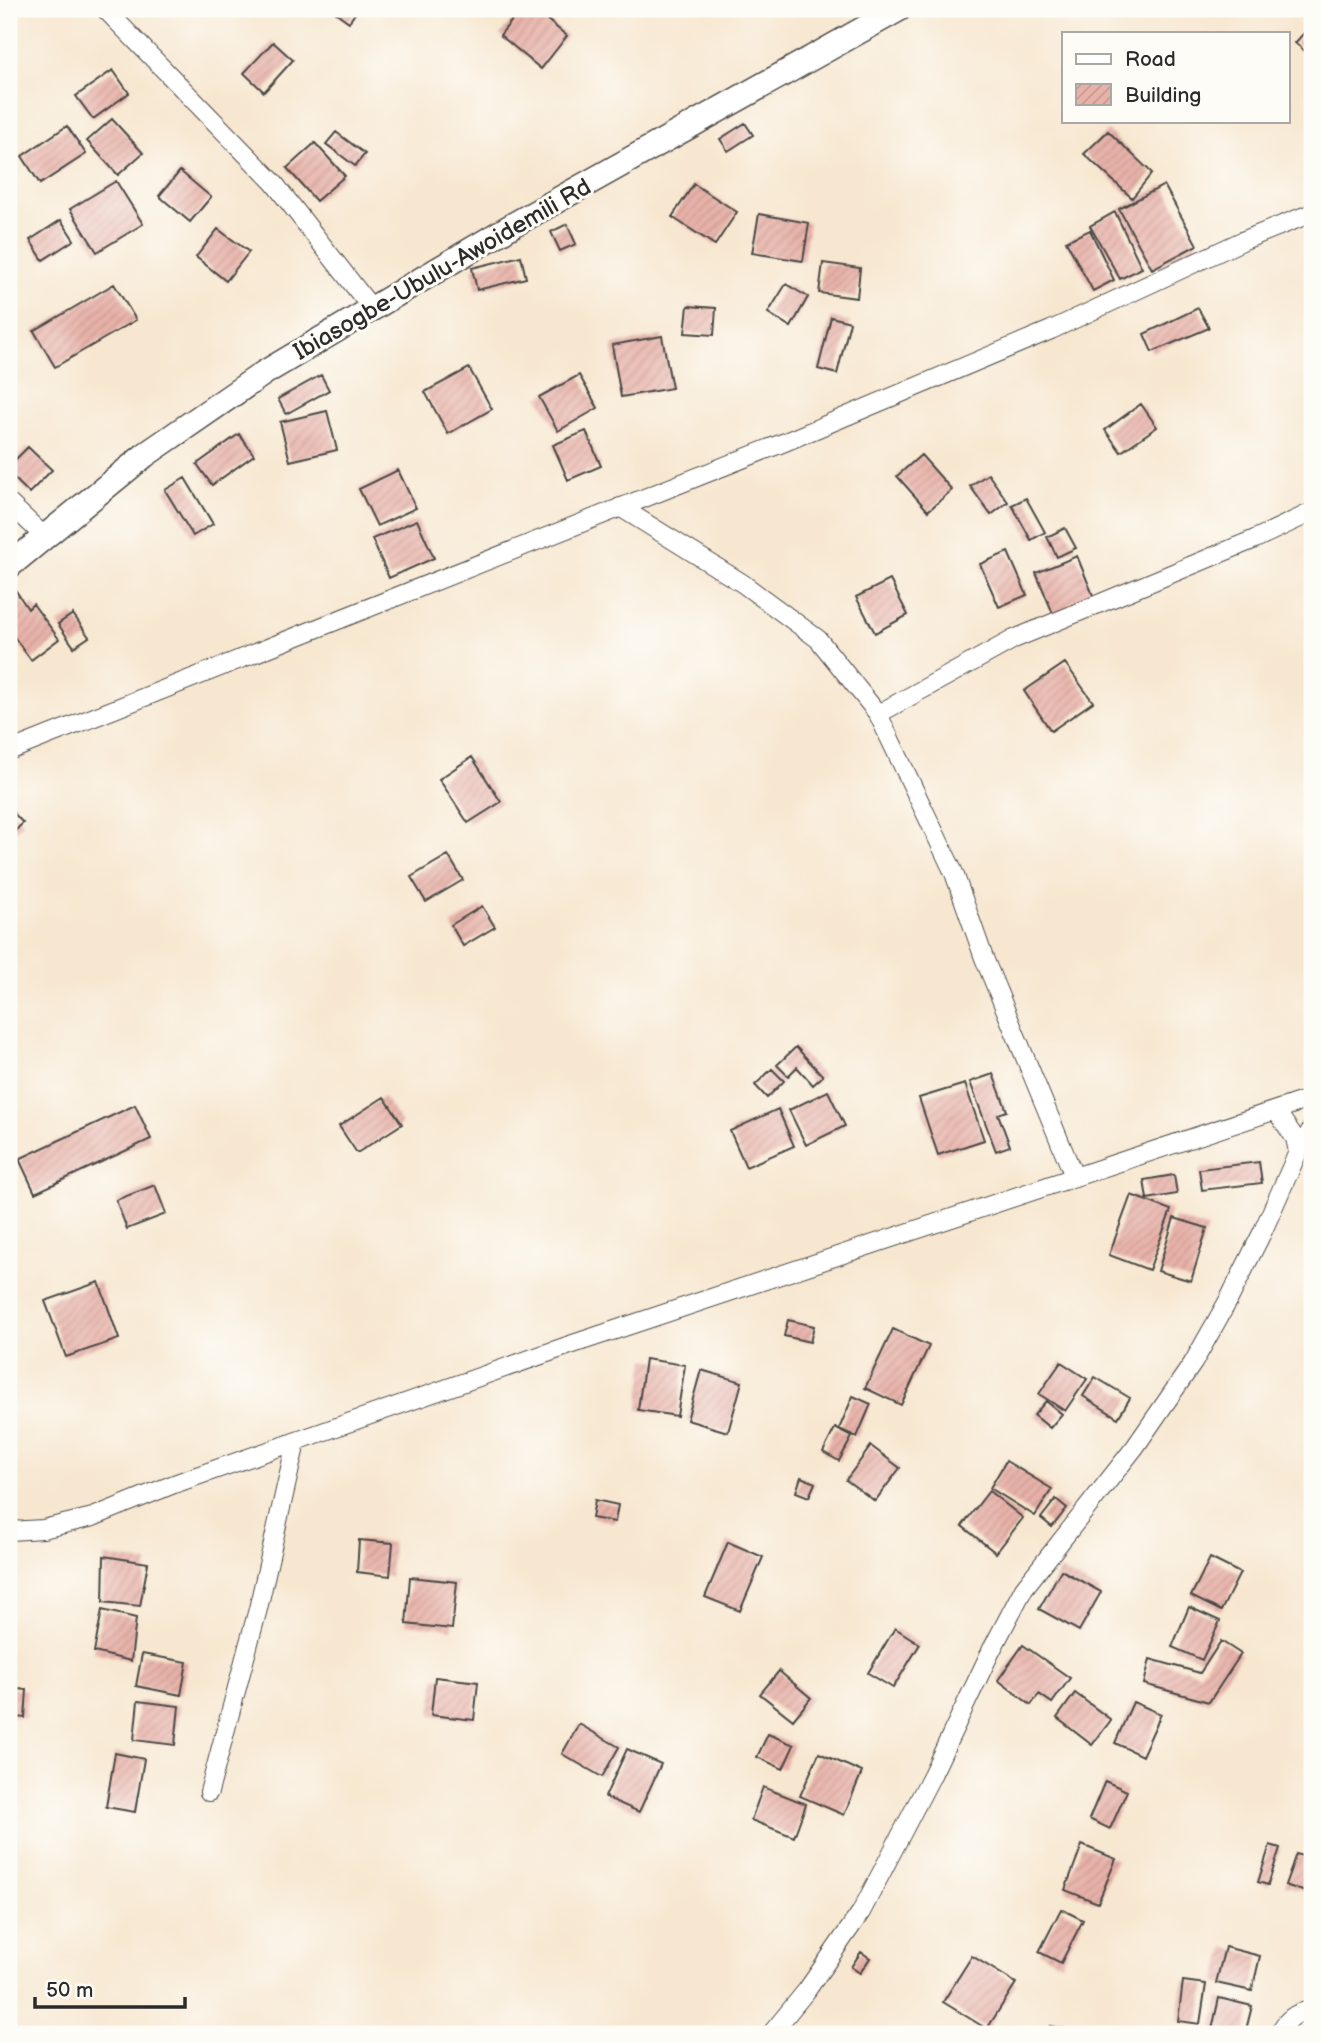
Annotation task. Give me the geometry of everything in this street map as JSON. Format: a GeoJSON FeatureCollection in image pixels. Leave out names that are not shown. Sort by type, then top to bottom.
{"type":"FeatureCollection","features":[{"type":"Feature","properties":{"kind":"street"},"geometry":{"type":"LineString","coordinates":[[105,9],[274,183],[372,309]]}},
{"type":"Feature","properties":{"kind":"street","name":"Ibiasogbe-Ubulu-Awoidemili Rd"},"geometry":{"type":"LineString","coordinates":[[9,566],[145,455],[264,373],[513,225],[899,9]]}},
{"type":"Feature","properties":{"kind":"street"},"geometry":{"type":"LineString","coordinates":[[9,751],[785,442],[1051,330],[1242,241],[1312,213]]}},
{"type":"Feature","properties":{"kind":"street"},"geometry":{"type":"LineString","coordinates":[[9,503],[45,537]]}},
{"type":"Feature","properties":{"kind":"street"},"geometry":{"type":"LineString","coordinates":[[621,507],[742,583],[818,639],[878,714],[954,873],[984,958],[1074,1176]]}},
{"type":"Feature","properties":{"kind":"street"},"geometry":{"type":"LineString","coordinates":[[878,714],[1014,639],[1255,539],[1312,512]]}},
{"type":"Feature","properties":{"kind":"street"},"geometry":{"type":"LineString","coordinates":[[9,1531],[43,1529],[93,1517],[174,1484],[570,1345],[1312,1098]]}},
{"type":"Feature","properties":{"kind":"street"},"geometry":{"type":"LineString","coordinates":[[1276,1111],[1296,1138],[1298,1152]]}},
{"type":"Feature","properties":{"kind":"street"},"geometry":{"type":"LineString","coordinates":[[774,2033],[862,1912],[1024,1588],[1135,1447],[1193,1363],[1251,1256],[1298,1152],[1312,1128]]}},
{"type":"Feature","properties":{"kind":"street"},"geometry":{"type":"LineString","coordinates":[[209,1792],[258,1609],[296,1442]]}},
{"type":"Feature","properties":{"kind":"street"},"geometry":{"type":"LineString","coordinates":[[1279,2034],[1293,2016],[1312,2011]]}},
{"type":"Feature","properties":{"kind":"building"},"geometry":{"type":"Polygon","coordinates":[[[331,9],[358,9],[349,22],[331,9]]]}},
{"type":"Feature","properties":{"kind":"building"},"geometry":{"type":"Polygon","coordinates":[[[521,9],[534,9],[567,36],[541,69],[500,35],[521,9]]]}},
{"type":"Feature","properties":{"kind":"building"},"geometry":{"type":"Polygon","coordinates":[[[1312,24],[1312,55],[1311,56],[1295,43],[1312,24]]]}},
{"type":"Feature","properties":{"kind":"building"},"geometry":{"type":"Polygon","coordinates":[[[273,42],[293,60],[264,92],[244,73],[273,42]]]}},
{"type":"Feature","properties":{"kind":"building"},"geometry":{"type":"Polygon","coordinates":[[[113,70],[129,93],[93,119],[76,96],[113,70]]]}},
{"type":"Feature","properties":{"kind":"building"},"geometry":{"type":"Polygon","coordinates":[[[112,119],[143,153],[118,175],[87,141],[112,119]]]}},
{"type":"Feature","properties":{"kind":"building"},"geometry":{"type":"Polygon","coordinates":[[[745,123],[753,135],[728,151],[720,139],[745,123]]]}},
{"type":"Feature","properties":{"kind":"building"},"geometry":{"type":"Polygon","coordinates":[[[67,126],[86,154],[40,184],[22,156],[67,126]]]}},
{"type":"Feature","properties":{"kind":"building"},"geometry":{"type":"Polygon","coordinates":[[[1108,131],[1152,173],[1132,198],[1084,154],[1108,131]]]}},
{"type":"Feature","properties":{"kind":"building"},"geometry":{"type":"Polygon","coordinates":[[[336,132],[365,154],[355,166],[326,144],[336,132]]]}},
{"type":"Feature","properties":{"kind":"building"},"geometry":{"type":"Polygon","coordinates":[[[315,143],[345,176],[316,201],[287,168],[315,143]]]}},
{"type":"Feature","properties":{"kind":"building"},"geometry":{"type":"Polygon","coordinates":[[[180,171],[211,197],[190,222],[159,196],[180,171]]]}},
{"type":"Feature","properties":{"kind":"building"},"geometry":{"type":"Polygon","coordinates":[[[116,181],[143,224],[97,252],[70,209],[116,181]]]}},
{"type":"Feature","properties":{"kind":"building"},"geometry":{"type":"Polygon","coordinates":[[[694,184],[737,212],[715,245],[672,217],[694,184]]]}},
{"type":"Feature","properties":{"kind":"building"},"geometry":{"type":"Polygon","coordinates":[[[1164,185],[1197,245],[1152,269],[1119,209],[1164,185]]]}},
{"type":"Feature","properties":{"kind":"building"},"geometry":{"type":"Polygon","coordinates":[[[1115,212],[1142,268],[1120,279],[1090,226],[1115,212]]]}},
{"type":"Feature","properties":{"kind":"building"},"geometry":{"type":"Polygon","coordinates":[[[759,214],[809,223],[803,261],[752,253],[759,214]]]}},
{"type":"Feature","properties":{"kind":"building"},"geometry":{"type":"Polygon","coordinates":[[[61,220],[74,240],[43,260],[30,240],[61,220]]]}},
{"type":"Feature","properties":{"kind":"building"},"geometry":{"type":"Polygon","coordinates":[[[567,224],[576,244],[560,251],[551,232],[567,224]]]}},
{"type":"Feature","properties":{"kind":"building"},"geometry":{"type":"Polygon","coordinates":[[[218,229],[249,252],[226,281],[196,257],[218,229]]]}},
{"type":"Feature","properties":{"kind":"building"},"geometry":{"type":"Polygon","coordinates":[[[1090,230],[1114,280],[1093,291],[1066,241],[1090,230]]]}},
{"type":"Feature","properties":{"kind":"building"},"geometry":{"type":"Polygon","coordinates":[[[521,256],[526,278],[477,290],[472,268],[521,256]]]}},
{"type":"Feature","properties":{"kind":"building"},"geometry":{"type":"Polygon","coordinates":[[[823,263],[860,268],[857,298],[819,293],[823,263]]]}},
{"type":"Feature","properties":{"kind":"building"},"geometry":{"type":"Polygon","coordinates":[[[114,284],[136,320],[55,367],[34,331],[114,284]]]}},
{"type":"Feature","properties":{"kind":"building"},"geometry":{"type":"Polygon","coordinates":[[[786,284],[808,297],[791,327],[768,313],[786,284]]]}},
{"type":"Feature","properties":{"kind":"building"},"geometry":{"type":"Polygon","coordinates":[[[688,306],[716,308],[714,335],[685,333],[688,306]]]}},
{"type":"Feature","properties":{"kind":"building"},"geometry":{"type":"Polygon","coordinates":[[[1198,308],[1209,328],[1152,352],[1144,334],[1198,308]]]}},
{"type":"Feature","properties":{"kind":"building"},"geometry":{"type":"Polygon","coordinates":[[[831,317],[850,322],[837,374],[818,369],[831,317]]]}},
{"type":"Feature","properties":{"kind":"building"},"geometry":{"type":"Polygon","coordinates":[[[662,336],[672,388],[621,397],[612,345],[662,336]]]}},
{"type":"Feature","properties":{"kind":"building"},"geometry":{"type":"Polygon","coordinates":[[[469,368],[492,409],[448,434],[425,392],[469,368]]]}},
{"type":"Feature","properties":{"kind":"building"},"geometry":{"type":"Polygon","coordinates":[[[321,375],[329,390],[286,414],[278,399],[321,375]]]}},
{"type":"Feature","properties":{"kind":"building"},"geometry":{"type":"Polygon","coordinates":[[[579,375],[598,408],[558,431],[539,397],[579,375]]]}},
{"type":"Feature","properties":{"kind":"building"},"geometry":{"type":"Polygon","coordinates":[[[1141,404],[1157,427],[1121,452],[1105,430],[1141,404]]]}},
{"type":"Feature","properties":{"kind":"building"},"geometry":{"type":"Polygon","coordinates":[[[327,411],[337,450],[290,461],[280,422],[327,411]]]}},
{"type":"Feature","properties":{"kind":"building"},"geometry":{"type":"Polygon","coordinates":[[[586,431],[601,466],[568,480],[553,445],[586,431]]]}},
{"type":"Feature","properties":{"kind":"building"},"geometry":{"type":"Polygon","coordinates":[[[239,434],[254,455],[212,485],[197,464],[239,434]]]}},
{"type":"Feature","properties":{"kind":"building"},"geometry":{"type":"Polygon","coordinates":[[[28,447],[52,470],[29,493],[9,473],[9,466],[28,447]]]}},
{"type":"Feature","properties":{"kind":"building"},"geometry":{"type":"Polygon","coordinates":[[[921,455],[952,490],[928,511],[897,476],[921,455]]]}},
{"type":"Feature","properties":{"kind":"building"},"geometry":{"type":"Polygon","coordinates":[[[398,470],[416,508],[377,526],[359,489],[398,470]]]}},
{"type":"Feature","properties":{"kind":"building"},"geometry":{"type":"Polygon","coordinates":[[[988,474],[1008,502],[991,515],[970,486],[988,474]]]}},
{"type":"Feature","properties":{"kind":"building"},"geometry":{"type":"Polygon","coordinates":[[[185,478],[213,524],[193,536],[165,490],[185,478]]]}},
{"type":"Feature","properties":{"kind":"building"},"geometry":{"type":"Polygon","coordinates":[[[1026,498],[1045,532],[1031,540],[1012,505],[1026,498]]]}},
{"type":"Feature","properties":{"kind":"building"},"geometry":{"type":"Polygon","coordinates":[[[417,520],[434,558],[389,578],[372,539],[417,520]]]}},
{"type":"Feature","properties":{"kind":"building"},"geometry":{"type":"Polygon","coordinates":[[[1065,528],[1076,548],[1057,557],[1047,537],[1065,528]]]}},
{"type":"Feature","properties":{"kind":"building"},"geometry":{"type":"Polygon","coordinates":[[[1008,552],[1027,595],[999,607],[980,564],[1008,552]]]}},
{"type":"Feature","properties":{"kind":"building"},"geometry":{"type":"Polygon","coordinates":[[[1077,556],[1095,600],[1054,616],[1036,573],[1077,556]]]}},
{"type":"Feature","properties":{"kind":"building"},"geometry":{"type":"Polygon","coordinates":[[[890,580],[908,615],[875,633],[856,597],[890,580]]]}},
{"type":"Feature","properties":{"kind":"building"},"geometry":{"type":"Polygon","coordinates":[[[14,588],[28,609],[33,604],[59,639],[31,660],[9,630],[9,592],[14,588]]]}},
{"type":"Feature","properties":{"kind":"building"},"geometry":{"type":"Polygon","coordinates":[[[73,614],[89,637],[74,647],[58,624],[73,614]]]}},
{"type":"Feature","properties":{"kind":"building"},"geometry":{"type":"Polygon","coordinates":[[[1065,663],[1093,702],[1051,731],[1024,691],[1065,663]]]}},
{"type":"Feature","properties":{"kind":"building"},"geometry":{"type":"Polygon","coordinates":[[[472,757],[501,802],[468,823],[439,779],[472,757]]]}},
{"type":"Feature","properties":{"kind":"building"},"geometry":{"type":"Polygon","coordinates":[[[9,808],[23,823],[9,837],[9,808]]]}},
{"type":"Feature","properties":{"kind":"building"},"geometry":{"type":"Polygon","coordinates":[[[448,855],[463,880],[426,902],[411,877],[448,855]]]}},
{"type":"Feature","properties":{"kind":"building"},"geometry":{"type":"Polygon","coordinates":[[[482,906],[495,927],[463,946],[451,925],[482,906]]]}},
{"type":"Feature","properties":{"kind":"building"},"geometry":{"type":"Polygon","coordinates":[[[796,1047],[823,1076],[813,1085],[797,1067],[788,1076],[777,1065],[796,1047]]]}},
{"type":"Feature","properties":{"kind":"building"},"geometry":{"type":"Polygon","coordinates":[[[772,1069],[784,1081],[767,1098],[755,1085],[772,1069]]]}},
{"type":"Feature","properties":{"kind":"building"},"geometry":{"type":"Polygon","coordinates":[[[993,1074],[1007,1111],[998,1114],[1010,1146],[996,1151],[970,1082],[993,1074]]]}},
{"type":"Feature","properties":{"kind":"building"},"geometry":{"type":"Polygon","coordinates":[[[965,1084],[984,1140],[938,1155],[919,1098],[965,1084]]]}},
{"type":"Feature","properties":{"kind":"building"},"geometry":{"type":"Polygon","coordinates":[[[828,1091],[845,1126],[806,1145],[789,1110],[828,1091]]]}},
{"type":"Feature","properties":{"kind":"building"},"geometry":{"type":"Polygon","coordinates":[[[384,1097],[402,1124],[357,1153],[339,1126],[384,1097]]]}},
{"type":"Feature","properties":{"kind":"building"},"geometry":{"type":"Polygon","coordinates":[[[135,1105],[151,1139],[35,1193],[19,1159],[135,1105]]]}},
{"type":"Feature","properties":{"kind":"building"},"geometry":{"type":"Polygon","coordinates":[[[778,1109],[794,1146],[746,1167],[730,1131],[778,1109]]]}},
{"type":"Feature","properties":{"kind":"building"},"geometry":{"type":"Polygon","coordinates":[[[1259,1162],[1262,1183],[1202,1190],[1199,1169],[1259,1162]]]}},
{"type":"Feature","properties":{"kind":"building"},"geometry":{"type":"Polygon","coordinates":[[[1174,1175],[1177,1194],[1147,1199],[1144,1180],[1174,1175]]]}},
{"type":"Feature","properties":{"kind":"building"},"geometry":{"type":"Polygon","coordinates":[[[155,1185],[166,1214],[127,1229],[116,1200],[155,1185]]]}},
{"type":"Feature","properties":{"kind":"building"},"geometry":{"type":"Polygon","coordinates":[[[1131,1195],[1171,1210],[1149,1270],[1109,1255],[1131,1195]]]}},
{"type":"Feature","properties":{"kind":"building"},"geometry":{"type":"Polygon","coordinates":[[[1174,1218],[1207,1228],[1191,1281],[1158,1271],[1174,1218]]]}},
{"type":"Feature","properties":{"kind":"building"},"geometry":{"type":"Polygon","coordinates":[[[99,1282],[119,1339],[66,1357],[45,1301],[99,1282]]]}},
{"type":"Feature","properties":{"kind":"building"},"geometry":{"type":"Polygon","coordinates":[[[788,1320],[814,1326],[810,1342],[784,1336],[788,1320]]]}},
{"type":"Feature","properties":{"kind":"building"},"geometry":{"type":"Polygon","coordinates":[[[893,1329],[929,1346],[901,1405],[865,1388],[893,1329]]]}},
{"type":"Feature","properties":{"kind":"building"},"geometry":{"type":"Polygon","coordinates":[[[645,1359],[685,1365],[677,1416],[638,1410],[645,1359]]]}},
{"type":"Feature","properties":{"kind":"building"},"geometry":{"type":"Polygon","coordinates":[[[1061,1362],[1087,1379],[1065,1411],[1039,1394],[1061,1362]]]}},
{"type":"Feature","properties":{"kind":"building"},"geometry":{"type":"Polygon","coordinates":[[[701,1370],[742,1382],[728,1432],[687,1420],[701,1370]]]}},
{"type":"Feature","properties":{"kind":"building"},"geometry":{"type":"Polygon","coordinates":[[[1095,1377],[1130,1398],[1118,1418],[1083,1396],[1095,1377]]]}},
{"type":"Feature","properties":{"kind":"building"},"geometry":{"type":"Polygon","coordinates":[[[853,1396],[871,1404],[857,1437],[839,1429],[853,1396]]]}},
{"type":"Feature","properties":{"kind":"building"},"geometry":{"type":"Polygon","coordinates":[[[1046,1401],[1062,1414],[1050,1428],[1034,1415],[1046,1401]]]}},
{"type":"Feature","properties":{"kind":"building"},"geometry":{"type":"Polygon","coordinates":[[[835,1428],[852,1437],[839,1461],[823,1452],[835,1428]]]}},
{"type":"Feature","properties":{"kind":"building"},"geometry":{"type":"Polygon","coordinates":[[[871,1446],[900,1468],[875,1501],[846,1480],[871,1446]]]}},
{"type":"Feature","properties":{"kind":"building"},"geometry":{"type":"Polygon","coordinates":[[[1006,1461],[1052,1489],[1035,1516],[990,1488],[1006,1461]]]}},
{"type":"Feature","properties":{"kind":"building"},"geometry":{"type":"Polygon","coordinates":[[[801,1477],[815,1483],[809,1497],[796,1492],[801,1477]]]}},
{"type":"Feature","properties":{"kind":"building"},"geometry":{"type":"Polygon","coordinates":[[[989,1491],[1023,1518],[996,1553],[962,1526],[989,1491]]]}},
{"type":"Feature","properties":{"kind":"building"},"geometry":{"type":"Polygon","coordinates":[[[1056,1499],[1067,1508],[1052,1527],[1041,1518],[1056,1499]]]}},
{"type":"Feature","properties":{"kind":"building"},"geometry":{"type":"Polygon","coordinates":[[[595,1500],[618,1505],[615,1522],[592,1518],[595,1500]]]}},
{"type":"Feature","properties":{"kind":"building"},"geometry":{"type":"Polygon","coordinates":[[[359,1540],[393,1543],[390,1576],[357,1572],[359,1540]]]}},
{"type":"Feature","properties":{"kind":"building"},"geometry":{"type":"Polygon","coordinates":[[[728,1542],[763,1557],[740,1611],[705,1597],[728,1542]]]}},
{"type":"Feature","properties":{"kind":"building"},"geometry":{"type":"Polygon","coordinates":[[[104,1556],[148,1563],[140,1606],[103,1602],[104,1556]]]}},
{"type":"Feature","properties":{"kind":"building"},"geometry":{"type":"Polygon","coordinates":[[[1210,1558],[1240,1573],[1221,1611],[1191,1596],[1210,1558]]]}},
{"type":"Feature","properties":{"kind":"building"},"geometry":{"type":"Polygon","coordinates":[[[1061,1570],[1101,1592],[1079,1631],[1039,1609],[1061,1570]]]}},
{"type":"Feature","properties":{"kind":"building"},"geometry":{"type":"Polygon","coordinates":[[[410,1577],[457,1582],[452,1629],[406,1624],[410,1577]]]}},
{"type":"Feature","properties":{"kind":"building"},"geometry":{"type":"Polygon","coordinates":[[[1189,1607],[1220,1621],[1202,1660],[1172,1647],[1189,1607]]]}},
{"type":"Feature","properties":{"kind":"building"},"geometry":{"type":"Polygon","coordinates":[[[102,1610],[136,1618],[131,1661],[94,1652],[102,1610]]]}},
{"type":"Feature","properties":{"kind":"building"},"geometry":{"type":"Polygon","coordinates":[[[895,1628],[920,1644],[893,1688],[868,1673],[895,1628]]]}},
{"type":"Feature","properties":{"kind":"building"},"geometry":{"type":"Polygon","coordinates":[[[1221,1641],[1241,1654],[1209,1702],[1144,1684],[1150,1659],[1200,1673],[1221,1641]]]}},
{"type":"Feature","properties":{"kind":"building"},"geometry":{"type":"Polygon","coordinates":[[[1023,1645],[1070,1678],[1052,1703],[1039,1694],[1031,1705],[998,1680],[1023,1645]]]}},
{"type":"Feature","properties":{"kind":"building"},"geometry":{"type":"Polygon","coordinates":[[[142,1654],[187,1662],[181,1695],[136,1686],[142,1654]]]}},
{"type":"Feature","properties":{"kind":"building"},"geometry":{"type":"Polygon","coordinates":[[[779,1671],[811,1698],[793,1720],[760,1694],[779,1671]]]}},
{"type":"Feature","properties":{"kind":"building"},"geometry":{"type":"Polygon","coordinates":[[[435,1677],[478,1682],[474,1720],[431,1715],[435,1677]]]}},
{"type":"Feature","properties":{"kind":"building"},"geometry":{"type":"Polygon","coordinates":[[[9,1688],[27,1690],[25,1718],[9,1716],[9,1688]]]}},
{"type":"Feature","properties":{"kind":"building"},"geometry":{"type":"Polygon","coordinates":[[[1075,1693],[1111,1720],[1092,1745],[1057,1718],[1075,1693]]]}},
{"type":"Feature","properties":{"kind":"building"},"geometry":{"type":"Polygon","coordinates":[[[138,1701],[179,1706],[175,1745],[134,1740],[138,1701]]]}},
{"type":"Feature","properties":{"kind":"building"},"geometry":{"type":"Polygon","coordinates":[[[1133,1702],[1161,1714],[1142,1756],[1115,1743],[1133,1702]]]}},
{"type":"Feature","properties":{"kind":"building"},"geometry":{"type":"Polygon","coordinates":[[[579,1724],[619,1747],[602,1777],[562,1754],[579,1724]]]}},
{"type":"Feature","properties":{"kind":"building"},"geometry":{"type":"Polygon","coordinates":[[[768,1734],[794,1745],[783,1769],[757,1757],[768,1734]]]}},
{"type":"Feature","properties":{"kind":"building"},"geometry":{"type":"Polygon","coordinates":[[[627,1749],[661,1764],[639,1812],[605,1797],[627,1749]]]}},
{"type":"Feature","properties":{"kind":"building"},"geometry":{"type":"Polygon","coordinates":[[[115,1753],[144,1759],[135,1812],[106,1807],[115,1753]]]}},
{"type":"Feature","properties":{"kind":"building"},"geometry":{"type":"Polygon","coordinates":[[[819,1753],[862,1772],[844,1815],[800,1796],[819,1753]]]}},
{"type":"Feature","properties":{"kind":"building"},"geometry":{"type":"Polygon","coordinates":[[[1105,1781],[1127,1791],[1110,1829],[1089,1819],[1105,1781]]]}},
{"type":"Feature","properties":{"kind":"building"},"geometry":{"type":"Polygon","coordinates":[[[763,1787],[806,1804],[794,1837],[751,1820],[763,1787]]]}},
{"type":"Feature","properties":{"kind":"building"},"geometry":{"type":"Polygon","coordinates":[[[1082,1845],[1116,1859],[1098,1903],[1065,1890],[1082,1845]]]}},
{"type":"Feature","properties":{"kind":"building"},"geometry":{"type":"Polygon","coordinates":[[[1270,1845],[1280,1848],[1268,1885],[1258,1882],[1270,1845]]]}},
{"type":"Feature","properties":{"kind":"building"},"geometry":{"type":"Polygon","coordinates":[[[1296,1854],[1312,1859],[1312,1894],[1285,1885],[1296,1854]]]}},
{"type":"Feature","properties":{"kind":"building"},"geometry":{"type":"Polygon","coordinates":[[[1061,1909],[1083,1920],[1061,1963],[1039,1952],[1061,1909]]]}},
{"type":"Feature","properties":{"kind":"building"},"geometry":{"type":"Polygon","coordinates":[[[1225,1947],[1260,1956],[1252,1991],[1216,1983],[1225,1947]]]}},
{"type":"Feature","properties":{"kind":"building"},"geometry":{"type":"Polygon","coordinates":[[[861,1952],[870,1958],[860,1973],[851,1967],[861,1952]]]}},
{"type":"Feature","properties":{"kind":"building"},"geometry":{"type":"Polygon","coordinates":[[[972,1956],[1016,1983],[987,2029],[943,2002],[972,1956]]]}},
{"type":"Feature","properties":{"kind":"building"},"geometry":{"type":"Polygon","coordinates":[[[1183,1981],[1206,1984],[1200,2024],[1178,2021],[1183,1981]]]}},
{"type":"Feature","properties":{"kind":"building"},"geometry":{"type":"Polygon","coordinates":[[[1219,1998],[1252,2006],[1245,2034],[1211,2034],[1219,1998]]]}},
{"type":"Feature","properties":{"kind":"building"},"geometry":{"type":"Polygon","coordinates":[[[1050,2026],[1088,2033],[1088,2034],[1049,2034],[1050,2026]]]}}]}
